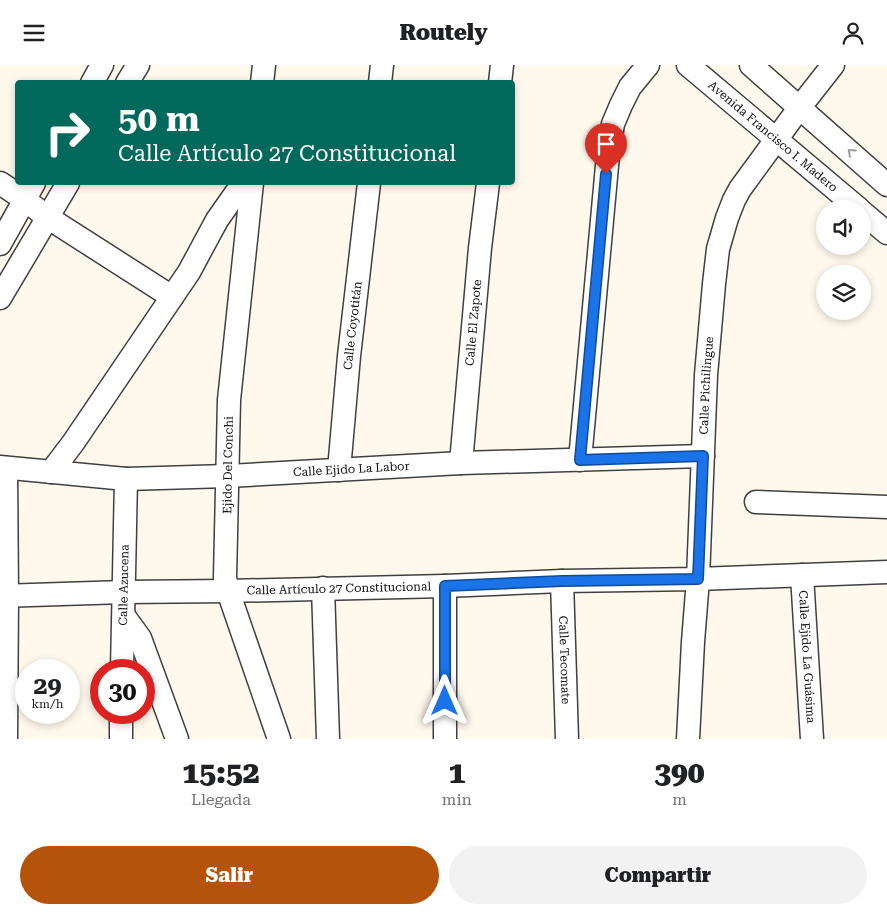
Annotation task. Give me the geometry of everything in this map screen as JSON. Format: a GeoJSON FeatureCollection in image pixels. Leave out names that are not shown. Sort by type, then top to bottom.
{"type":"FeatureCollection","features":[{"type":"Feature","properties":{"kind":"street"},"geometry":{"type":"LineString","coordinates":[[94,80],[102,65]]}},
{"type":"Feature","properties":{"kind":"street"},"geometry":{"type":"LineString","coordinates":[[129,80],[138,65]]}},
{"type":"Feature","properties":{"kind":"street"},"geometry":{"type":"LineString","coordinates":[[262,80],[264,65]]}},
{"type":"Feature","properties":{"kind":"street"},"geometry":{"type":"LineString","coordinates":[[380,80],[382,65]]}},
{"type":"Feature","properties":{"kind":"street"},"geometry":{"type":"LineString","coordinates":[[500,80],[502,65]]}},
{"type":"Feature","properties":{"kind":"street"},"geometry":{"type":"LineString","coordinates":[[580,460],[608,155],[613,124],[630,87],[648,65]]}},
{"type":"Feature","properties":{"kind":"street","name":"Avenida Francisco I. Madero"},"geometry":{"type":"LineString","coordinates":[[688,65],[848,200]]}},
{"type":"Feature","properties":{"kind":"street"},"geometry":{"type":"LineString","coordinates":[[751,65],[887,185]]}},
{"type":"Feature","properties":{"kind":"street","name":"Calle Pichilingue"},"geometry":{"type":"LineString","coordinates":[[688,739],[698,579],[706,375],[718,249],[727,218],[740,189],[833,65]]}},
{"type":"Feature","properties":{"kind":"street"},"geometry":{"type":"LineString","coordinates":[[0,183],[29,191],[47,217],[172,297]]}},
{"type":"Feature","properties":{"kind":"street"},"geometry":{"type":"LineString","coordinates":[[0,298],[67,185]]}},
{"type":"Feature","properties":{"kind":"street"},"geometry":{"type":"LineString","coordinates":[[51,472],[74,443],[189,272],[217,220],[242,185]]}},
{"type":"Feature","properties":{"kind":"street","name":"Ejido Del Conchi"},"geometry":{"type":"LineString","coordinates":[[252,185],[229,400],[225,578],[279,739]]}},
{"type":"Feature","properties":{"kind":"street","name":"Calle Coyotitán"},"geometry":{"type":"LineString","coordinates":[[339,470],[349,356],[369,185]]}},
{"type":"Feature","properties":{"kind":"street","name":"Calle El Zapote"},"geometry":{"type":"LineString","coordinates":[[461,463],[479,258],[488,185]]}},
{"type":"Feature","properties":{"kind":"street"},"geometry":{"type":"LineString","coordinates":[[0,244],[29,191]]}},
{"type":"Feature","properties":{"kind":"street"},"geometry":{"type":"LineString","coordinates":[[871,220],[887,233]]}},
{"type":"Feature","properties":{"kind":"street","name":"Calle Ejido La Labor"},"geometry":{"type":"LineString","coordinates":[[3,467],[126,479],[228,476],[461,463],[703,456]]}},
{"type":"Feature","properties":{"kind":"street"},"geometry":{"type":"LineString","coordinates":[[3,467],[6,739]]}},
{"type":"Feature","properties":{"kind":"street","name":"Calle Azucena"},"geometry":{"type":"LineString","coordinates":[[126,479],[124,616],[140,638],[178,739]]}},
{"type":"Feature","properties":{"kind":"street"},"geometry":{"type":"LineString","coordinates":[[756,502],[887,507]]}},
{"type":"Feature","properties":{"kind":"street","name":"Calle Artículo 27 Constitucional"},"geometry":{"type":"LineString","coordinates":[[4,596],[445,586],[887,572]]}},
{"type":"Feature","properties":{"kind":"street","name":"Calle Ejido La Guásima"},"geometry":{"type":"LineString","coordinates":[[802,575],[812,739]]}},
{"type":"Feature","properties":{"kind":"street","name":"Calle Tecomate"},"geometry":{"type":"LineString","coordinates":[[562,581],[567,739]]}},
{"type":"Feature","properties":{"kind":"street"},"geometry":{"type":"LineString","coordinates":[[445,586],[445,739]]}},
{"type":"Feature","properties":{"kind":"street"},"geometry":{"type":"LineString","coordinates":[[323,588],[328,739]]}},
{"type":"Feature","properties":{"kind":"street"},"geometry":{"type":"LineString","coordinates":[[122,659],[124,616]]}},
{"type":"Feature","properties":{"kind":"street"},"geometry":{"type":"LineString","coordinates":[[121,724],[122,739]]}},
{"type":"Feature","properties":{"kind":"route"},"geometry":{"type":"LineString","coordinates":[[445,701],[445,586],[562,581],[698,579],[703,456],[580,460],[606,174]]}}]}
